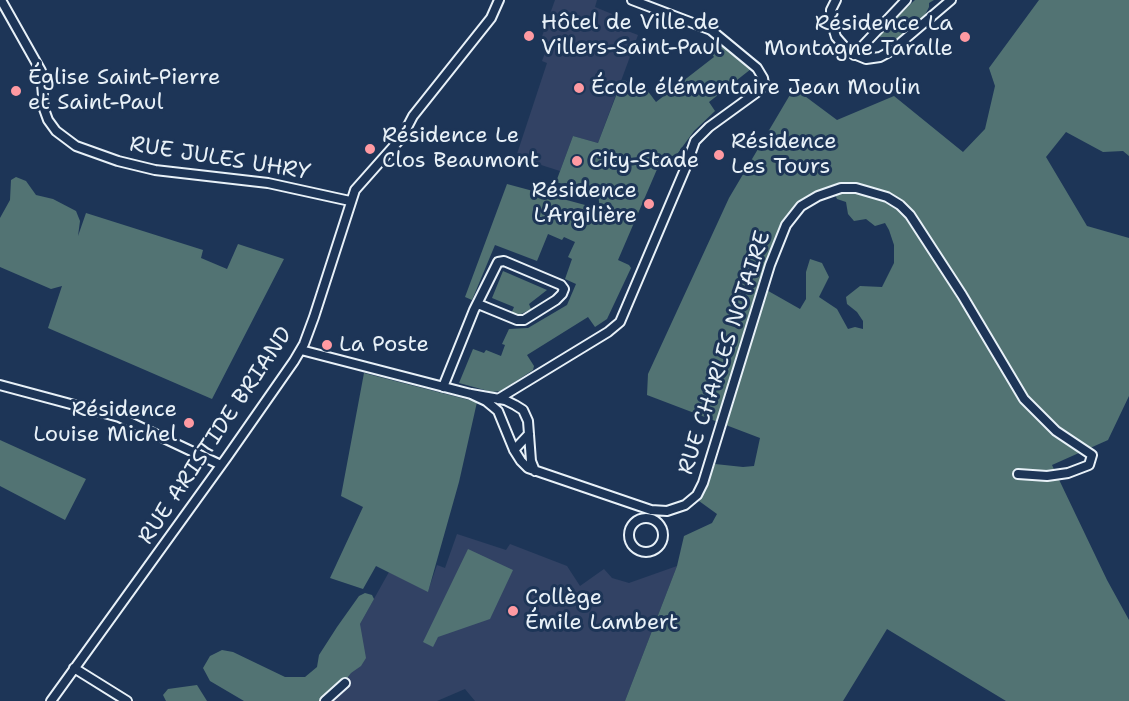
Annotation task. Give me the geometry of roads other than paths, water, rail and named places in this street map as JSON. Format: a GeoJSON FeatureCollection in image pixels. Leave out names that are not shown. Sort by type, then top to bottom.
{"type":"FeatureCollection","features":[{"type":"Feature","properties":{"kind":"street","name":"RUE JULES UHRY"},"geometry":{"type":"LineString","coordinates":[[1,0],[41,71],[44,109],[48,120],[56,131],[76,146],[147,169],[268,183],[350,201]]}},
{"type":"Feature","properties":{"kind":"street","name":"RUE ARISTIDE BRIAND"},"geometry":{"type":"LineString","coordinates":[[51,701],[301,350],[316,311],[350,201],[359,185],[402,137],[414,116],[491,18],[499,0]]}},
{"type":"Feature","properties":{"kind":"street"},"geometry":{"type":"LineString","coordinates":[[498,399],[608,332],[620,322],[695,141],[709,127],[760,90],[764,84],[757,68],[711,30],[632,0]]}},
{"type":"Feature","properties":{"kind":"street"},"geometry":{"type":"LineString","coordinates":[[836,0],[831,15],[833,32],[843,47],[854,55],[866,59],[886,54],[951,0]]}},
{"type":"Feature","properties":{"kind":"street"},"geometry":{"type":"LineString","coordinates":[[854,55],[906,0]]}},
{"type":"Feature","properties":{"kind":"street","name":"RUE CHARLES NOTAIRE"},"geometry":{"type":"LineString","coordinates":[[471,394],[486,401],[498,411],[514,450],[525,465],[535,471],[656,511],[673,510],[685,506],[700,489],[779,239],[786,225],[806,203],[825,192],[841,188],[856,188],[880,194],[900,205],[910,215],[962,295],[1024,399],[1056,431],[1092,455],[1089,465],[1068,474],[1047,476],[1018,474]]}},
{"type":"Feature","properties":{"kind":"street"},"geometry":{"type":"LineString","coordinates":[[443,387],[474,310],[496,264],[501,261],[561,285],[564,289],[556,300],[524,320],[517,320],[478,304]]}},
{"type":"Feature","properties":{"kind":"street","name":"RUE CHARLES NOTAIRE"},"geometry":{"type":"LineString","coordinates":[[301,350],[510,402],[523,410],[528,421],[531,461],[535,471]]}},
{"type":"Feature","properties":{"kind":"street"},"geometry":{"type":"LineString","coordinates":[[0,386],[119,417],[221,465]]}},
{"type":"Feature","properties":{"kind":"street"},"geometry":{"type":"LineString","coordinates":[[514,450],[529,434]]}},
{"type":"Feature","properties":{"kind":"street"},"geometry":{"type":"LineString","coordinates":[[653,519],[656,511]]}},
{"type":"Feature","properties":{"kind":"street"},"geometry":{"type":"LineString","coordinates":[[640,519],[653,519],[662,529],[662,542],[651,551],[638,551],[629,541],[630,528],[640,519]]}},
{"type":"Feature","properties":{"kind":"street"},"geometry":{"type":"LineString","coordinates":[[74,668],[127,701]]}},
{"type":"Feature","properties":{"kind":"street"},"geometry":{"type":"LineString","coordinates":[[325,701],[345,683]]}},
{"type":"Feature","properties":{"kind":"place","name":"Hôtel de Ville de Villers-Saint-Paul"},"geometry":{"type":"Point","coordinates":[529,36]}},
{"type":"Feature","properties":{"kind":"place","name":"Résidence La Montagne Taralle"},"geometry":{"type":"Point","coordinates":[965,37]}},
{"type":"Feature","properties":{"kind":"place","name":"École élémentaire Jean Moulin"},"geometry":{"type":"Point","coordinates":[579,88]}},
{"type":"Feature","properties":{"kind":"place","name":"Église Saint-Pierre et Saint-Paul"},"geometry":{"type":"Point","coordinates":[16,91]}},
{"type":"Feature","properties":{"kind":"place","name":"Résidence Le Clos Beaumont"},"geometry":{"type":"Point","coordinates":[370,149]}},
{"type":"Feature","properties":{"kind":"place","name":"Résidence Les Tours"},"geometry":{"type":"Point","coordinates":[719,155]}},
{"type":"Feature","properties":{"kind":"place","name":"City-Stade"},"geometry":{"type":"Point","coordinates":[577,161]}},
{"type":"Feature","properties":{"kind":"place","name":"Résidence L’Argilière"},"geometry":{"type":"Point","coordinates":[649,204]}},
{"type":"Feature","properties":{"kind":"place","name":"La Poste"},"geometry":{"type":"Point","coordinates":[327,345]}},
{"type":"Feature","properties":{"kind":"place","name":"Résidence Louise Michel"},"geometry":{"type":"Point","coordinates":[189,423]}},
{"type":"Feature","properties":{"kind":"place","name":"Collège Émile Lambert"},"geometry":{"type":"Point","coordinates":[513,611]}}]}
